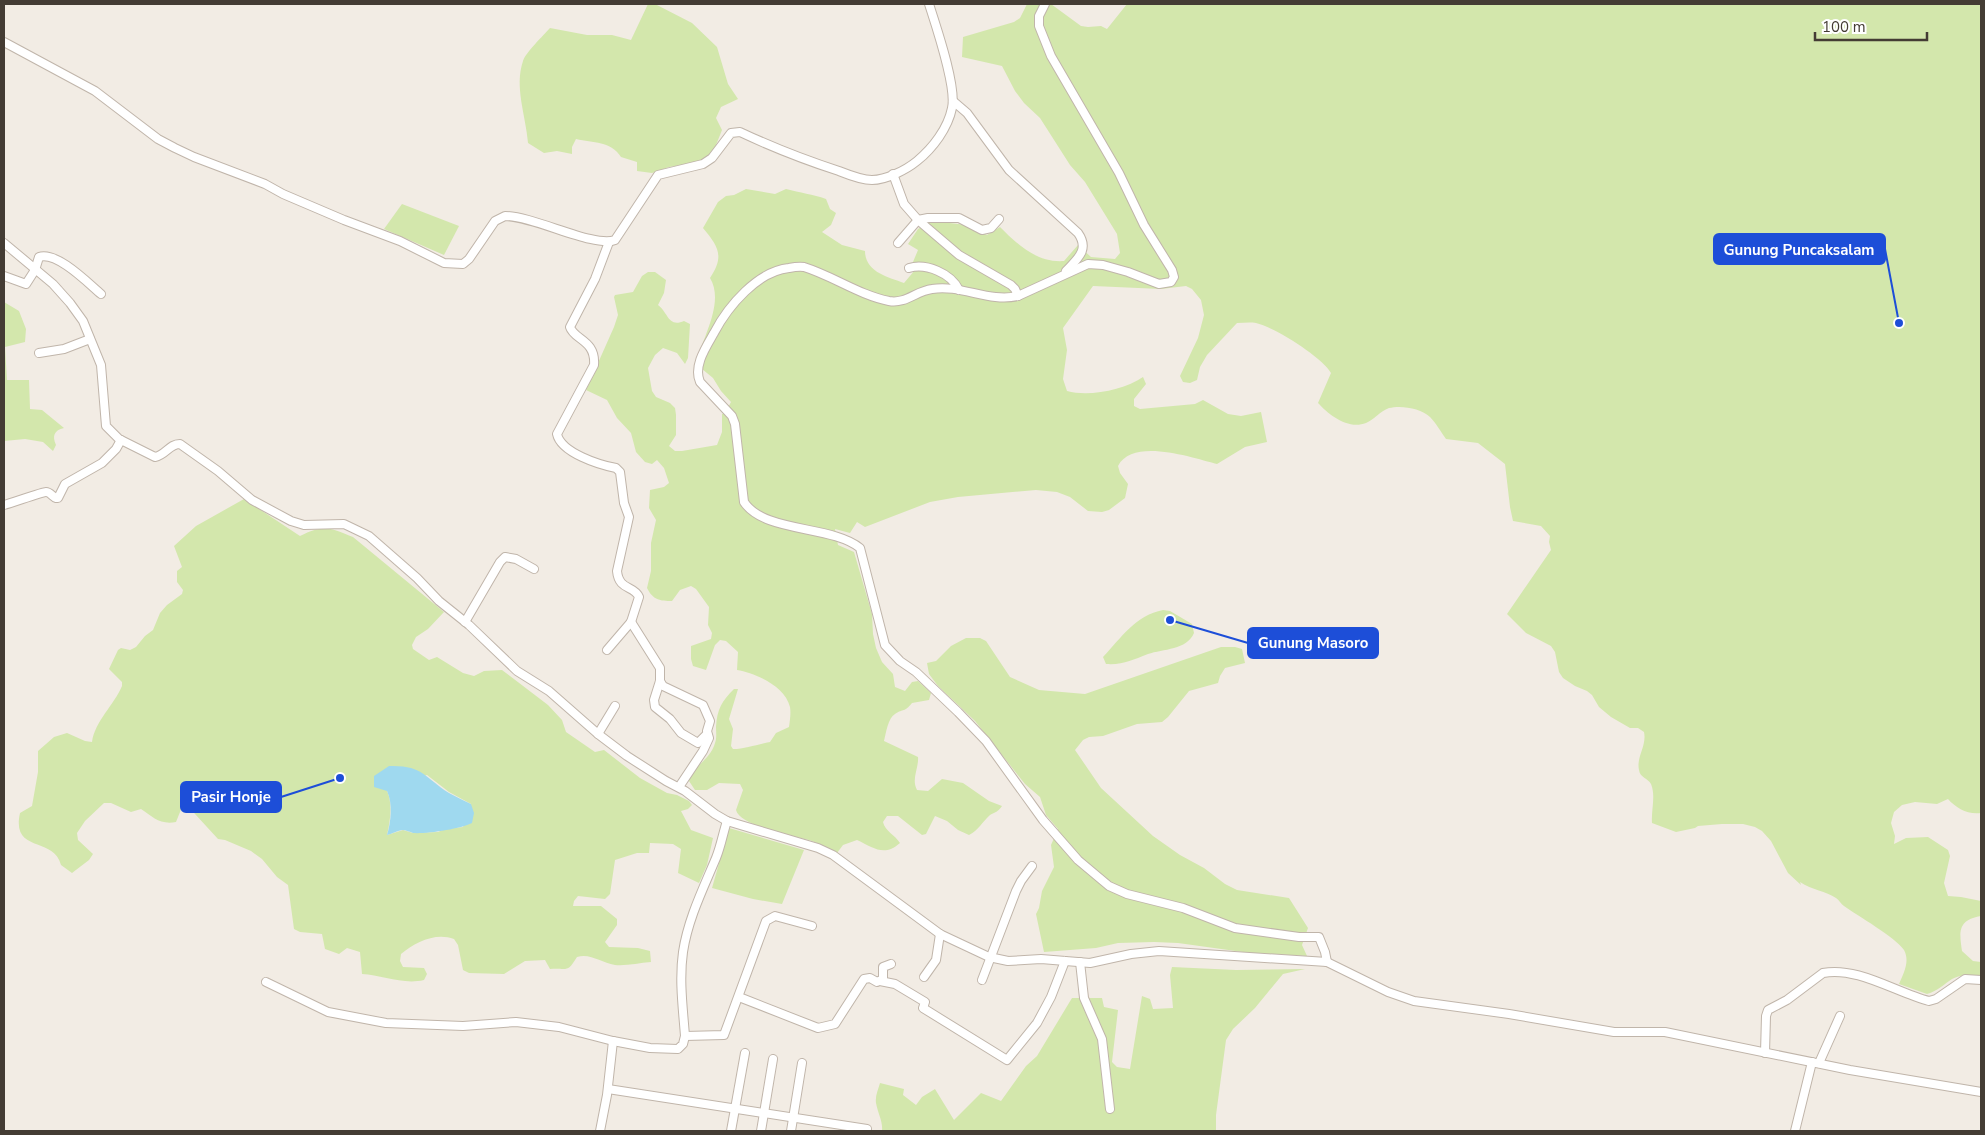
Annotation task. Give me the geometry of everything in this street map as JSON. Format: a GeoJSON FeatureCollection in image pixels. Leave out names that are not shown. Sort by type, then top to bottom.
{"type":"FeatureCollection","features":[{"type":"Feature","properties":{"kind":"street"},"geometry":{"type":"LineString","coordinates":[[4,42],[95,91],[158,139],[194,158],[265,184],[283,194],[344,220],[400,241],[444,263],[463,264],[469,259],[495,221],[505,216],[546,224],[580,236],[609,242],[618,238],[658,175],[703,164],[712,158],[731,133],[735,131],[800,158],[866,180],[875,180],[913,164],[932,146],[947,123],[953,101],[948,71],[929,4]]}},
{"type":"Feature","properties":{"kind":"street"},"geometry":{"type":"LineString","coordinates":[[1045,4],[1039,16],[1040,34],[1119,173],[1144,225],[1172,270],[1174,277],[1172,282],[1159,284],[1128,272],[1103,265],[1088,264],[1018,296],[999,298],[959,290],[932,289],[904,300],[888,300],[802,267],[772,271],[763,276],[741,295],[715,330],[699,363],[698,376],[700,382],[732,416],[735,424],[744,502],[749,511],[785,526],[838,537],[854,543],[860,548],[885,645],[951,705],[986,741],[1043,820],[1078,860],[1109,886],[1140,898],[1183,908],[1235,928],[1299,937],[1319,937],[1327,962]]}},
{"type":"Feature","properties":{"kind":"street"},"geometry":{"type":"LineString","coordinates":[[953,101],[967,113],[1009,170],[1078,233],[1083,247],[1080,255],[1061,277]]}},
{"type":"Feature","properties":{"kind":"street"},"geometry":{"type":"LineString","coordinates":[[892,174],[904,204],[918,220],[959,255],[1011,285],[1018,296]]}},
{"type":"Feature","properties":{"kind":"street"},"geometry":{"type":"LineString","coordinates":[[898,243],[918,220],[934,217],[959,218],[980,230],[985,230],[991,228],[999,219]]}},
{"type":"Feature","properties":{"kind":"street"},"geometry":{"type":"LineString","coordinates":[[607,650],[631,622],[638,600],[638,594],[622,585],[617,577],[630,517],[624,503],[620,472],[616,468],[582,458],[562,444],[557,434],[594,364],[588,343],[570,330],[570,327],[595,279],[609,242]]}},
{"type":"Feature","properties":{"kind":"street"},"geometry":{"type":"LineString","coordinates":[[4,243],[52,284],[70,302],[83,321],[101,365],[106,426],[121,440],[156,457],[162,455],[170,446],[180,444],[218,471],[252,500],[290,521],[304,525],[344,524],[369,536],[517,671],[549,691],[598,734],[650,771],[679,787],[727,821],[818,848],[833,855],[940,934],[990,958],[1008,961],[1042,958],[1090,963],[1131,954],[1159,951],[1327,962],[1388,992],[1414,1001],[1508,1014],[1614,1032],[1665,1032],[1816,1063],[1981,1092]]}},
{"type":"Feature","properties":{"kind":"street"},"geometry":{"type":"LineString","coordinates":[[4,276],[24,285],[26,284],[35,270],[39,257],[43,256],[65,264],[101,294]]}},
{"type":"Feature","properties":{"kind":"street"},"geometry":{"type":"LineString","coordinates":[[909,268],[922,266],[935,271],[956,283],[959,290]]}},
{"type":"Feature","properties":{"kind":"street"},"geometry":{"type":"LineString","coordinates":[[39,353],[64,349],[90,339]]}},
{"type":"Feature","properties":{"kind":"street"},"geometry":{"type":"LineString","coordinates":[[4,505],[46,492],[58,498],[65,484],[102,463],[116,449],[121,440]]}},
{"type":"Feature","properties":{"kind":"street"},"geometry":{"type":"LineString","coordinates":[[465,622],[500,562],[505,557],[516,559],[534,569]]}},
{"type":"Feature","properties":{"kind":"street"},"geometry":{"type":"LineString","coordinates":[[631,622],[659,666],[660,681],[654,696],[655,707],[670,719],[686,738],[698,743],[707,734]]}},
{"type":"Feature","properties":{"kind":"street"},"geometry":{"type":"LineString","coordinates":[[660,681],[663,686],[705,706],[710,721],[707,734],[709,738],[703,751],[679,787]]}},
{"type":"Feature","properties":{"kind":"street"},"geometry":{"type":"LineString","coordinates":[[598,734],[615,706]]}},
{"type":"Feature","properties":{"kind":"street"},"geometry":{"type":"LineString","coordinates":[[266,982],[328,1012],[386,1022],[463,1026],[516,1022],[560,1027],[612,1041],[650,1048],[678,1049],[683,1044],[685,1036],[681,974],[683,951],[689,926],[703,886],[717,856],[727,821]]}},
{"type":"Feature","properties":{"kind":"street"},"geometry":{"type":"LineString","coordinates":[[982,980],[1016,891],[1032,866]]}},
{"type":"Feature","properties":{"kind":"street"},"geometry":{"type":"LineString","coordinates":[[685,1036],[724,1035],[766,922],[775,916],[812,926]]}},
{"type":"Feature","properties":{"kind":"street"},"geometry":{"type":"LineString","coordinates":[[924,977],[936,960],[940,934]]}},
{"type":"Feature","properties":{"kind":"street"},"geometry":{"type":"LineString","coordinates":[[739,997],[818,1028],[824,1028],[834,1024],[864,979],[870,978],[876,982],[894,984],[925,1002],[922,1008],[1007,1060],[1037,1023],[1051,997],[1065,961]]}},
{"type":"Feature","properties":{"kind":"street"},"geometry":{"type":"LineString","coordinates":[[1080,962],[1084,998],[1102,1039],[1110,1109]]}},
{"type":"Feature","properties":{"kind":"street"},"geometry":{"type":"LineString","coordinates":[[880,981],[883,979],[883,967],[891,964]]}},
{"type":"Feature","properties":{"kind":"street"},"geometry":{"type":"LineString","coordinates":[[1765,1053],[1768,1011],[1787,1000],[1823,973],[1848,974],[1871,979],[1929,1001],[1936,999],[1964,979],[1981,980]]}},
{"type":"Feature","properties":{"kind":"street"},"geometry":{"type":"LineString","coordinates":[[1795,1131],[1816,1063],[1840,1016]]}},
{"type":"Feature","properties":{"kind":"street"},"geometry":{"type":"LineString","coordinates":[[600,1131],[608,1090],[612,1041]]}},
{"type":"Feature","properties":{"kind":"street"},"geometry":{"type":"LineString","coordinates":[[731,1131],[744,1053]]}},
{"type":"Feature","properties":{"kind":"street"},"geometry":{"type":"LineString","coordinates":[[761,1131],[773,1059]]}},
{"type":"Feature","properties":{"kind":"street"},"geometry":{"type":"LineString","coordinates":[[791,1131],[802,1063]]}},
{"type":"Feature","properties":{"kind":"street"},"geometry":{"type":"LineString","coordinates":[[608,1090],[867,1129]]}},
{"type":"Feature","properties":{"kind":"green space"},"geometry":{"type":"Polygon","coordinates":[[[648,4],[655,4],[692,23],[717,47],[728,84],[738,99],[721,107],[716,118],[722,130],[714,150],[701,162],[669,167],[652,173],[637,171],[637,162],[621,157],[607,145],[576,139],[572,147],[572,154],[557,151],[544,153],[528,143],[521,102],[520,81],[523,61],[531,49],[550,28],[587,35],[612,35],[631,40],[648,4]]]}},
{"type":"Feature","properties":{"kind":"green space"},"geometry":{"type":"Polygon","coordinates":[[[1027,4],[1051,4],[1081,26],[1101,26],[1107,29],[1127,4],[1981,4],[1981,813],[1971,813],[1963,810],[1948,799],[1937,804],[1915,802],[1902,805],[1894,812],[1891,823],[1895,836],[1894,844],[1906,838],[1928,837],[1948,850],[1950,856],[1944,883],[1948,896],[1981,901],[1981,916],[1968,920],[1964,924],[1960,938],[1962,951],[1973,961],[1981,962],[1981,975],[1955,977],[1927,994],[1899,984],[1906,967],[1906,954],[1904,950],[1885,933],[1844,906],[1836,898],[1800,882],[1801,885],[1788,873],[1771,841],[1762,831],[1743,824],[1722,824],[1698,826],[1676,832],[1652,823],[1653,798],[1651,784],[1641,775],[1638,765],[1645,737],[1644,732],[1638,728],[1630,728],[1611,717],[1599,707],[1592,695],[1563,678],[1559,672],[1555,652],[1551,646],[1526,633],[1507,614],[1551,550],[1550,536],[1541,526],[1513,521],[1505,464],[1478,443],[1446,439],[1430,417],[1416,409],[1405,407],[1389,408],[1369,422],[1359,425],[1352,425],[1339,420],[1318,403],[1331,373],[1326,366],[1297,344],[1274,330],[1256,323],[1237,323],[1207,355],[1200,367],[1197,380],[1190,383],[1183,382],[1180,376],[1198,338],[1204,315],[1201,300],[1192,289],[1186,286],[1161,289],[1093,286],[1063,328],[1067,350],[1063,379],[1067,391],[1096,393],[1126,386],[1143,377],[1146,384],[1134,399],[1134,406],[1140,409],[1195,404],[1203,400],[1228,414],[1241,416],[1261,412],[1267,442],[1245,447],[1217,464],[1164,452],[1150,451],[1126,457],[1118,466],[1120,473],[1128,484],[1125,498],[1109,510],[1102,512],[1088,511],[1070,497],[1057,492],[1036,490],[958,497],[930,502],[865,527],[857,522],[850,533],[835,529],[838,545],[854,552],[872,614],[876,648],[882,662],[893,674],[895,687],[905,691],[912,682],[918,681],[931,693],[929,700],[912,703],[893,716],[884,741],[918,757],[915,778],[917,790],[928,791],[942,779],[963,783],[989,801],[1002,806],[999,810],[990,815],[969,835],[935,816],[926,834],[922,835],[898,816],[887,816],[883,822],[884,825],[900,843],[889,850],[879,850],[857,840],[843,845],[837,853],[813,841],[780,833],[747,821],[736,810],[743,790],[740,784],[719,783],[707,790],[695,790],[689,781],[694,771],[713,749],[719,710],[726,697],[734,689],[738,689],[729,719],[733,729],[731,746],[733,749],[770,742],[776,733],[789,727],[790,707],[787,700],[776,687],[760,677],[737,670],[738,652],[726,641],[720,640],[715,645],[706,670],[693,666],[691,646],[711,639],[712,633],[708,625],[709,607],[696,589],[691,586],[680,590],[672,601],[668,601],[654,597],[647,588],[651,571],[651,543],[656,520],[649,508],[650,490],[664,487],[669,483],[664,468],[657,460],[652,464],[645,462],[636,452],[631,433],[617,418],[607,400],[586,390],[618,315],[614,297],[615,295],[633,292],[642,276],[648,272],[655,272],[666,280],[664,293],[658,305],[671,321],[679,323],[684,321],[690,324],[688,358],[685,364],[677,353],[663,348],[655,355],[648,368],[652,391],[656,397],[670,403],[675,408],[676,435],[669,446],[675,451],[682,451],[717,445],[722,432],[722,414],[725,413],[731,402],[713,378],[696,364],[714,309],[714,288],[710,278],[715,270],[718,257],[713,240],[703,228],[718,202],[726,196],[734,195],[746,189],[775,194],[786,189],[826,199],[830,209],[836,213],[831,225],[822,232],[842,245],[865,251],[866,258],[873,269],[878,273],[904,283],[915,270],[913,262],[918,250],[908,244],[918,229],[932,221],[967,225],[987,235],[1000,227],[1029,252],[1054,261],[1064,261],[1078,245],[1091,257],[1115,259],[1120,253],[1117,234],[1085,182],[1070,165],[1040,118],[1024,103],[1015,91],[1002,66],[962,57],[963,37],[1014,22],[1020,18],[1027,4]]]}},
{"type":"Feature","properties":{"kind":"green space"},"geometry":{"type":"Polygon","coordinates":[[[402,204],[459,226],[444,255],[384,229],[402,204]]]}},
{"type":"Feature","properties":{"kind":"green space"},"geometry":{"type":"Polygon","coordinates":[[[4,302],[19,311],[26,329],[25,342],[5,347],[7,380],[29,380],[30,409],[42,410],[64,428],[58,430],[55,434],[56,445],[53,451],[43,442],[25,439],[4,441],[4,302]]]}},
{"type":"Feature","properties":{"kind":"green space"},"geometry":{"type":"Polygon","coordinates":[[[244,499],[300,536],[315,530],[327,529],[353,537],[444,612],[428,629],[416,637],[412,645],[413,649],[429,660],[437,657],[463,673],[474,676],[484,671],[502,670],[548,705],[562,720],[566,732],[595,752],[604,750],[640,778],[667,793],[677,795],[689,801],[692,805],[688,809],[681,811],[691,830],[713,838],[707,865],[699,883],[678,873],[681,849],[673,844],[650,843],[649,853],[637,853],[615,860],[610,894],[605,899],[578,896],[574,901],[573,906],[601,906],[617,919],[617,925],[605,942],[609,947],[638,948],[650,951],[651,962],[615,965],[582,956],[577,957],[567,969],[550,969],[545,960],[525,961],[504,974],[469,973],[463,970],[458,945],[454,939],[440,937],[419,942],[401,954],[400,961],[403,967],[424,968],[427,974],[424,980],[400,981],[362,974],[360,952],[347,948],[339,954],[325,949],[322,934],[300,932],[294,929],[288,885],[277,877],[262,859],[251,851],[218,839],[184,802],[176,822],[170,823],[157,820],[141,809],[131,812],[111,803],[104,803],[85,821],[77,833],[78,840],[93,854],[89,860],[72,873],[61,865],[57,856],[50,850],[27,840],[19,826],[20,813],[32,806],[38,772],[38,751],[54,737],[67,733],[92,742],[97,727],[122,686],[122,682],[109,669],[118,650],[121,648],[130,650],[136,647],[153,630],[160,613],[182,594],[183,590],[177,582],[177,571],[182,567],[174,546],[196,526],[244,499]],[[427,775],[387,791],[390,819],[387,835],[403,830],[413,833],[438,832],[445,829],[463,827],[471,804],[449,792],[427,775]]]}},
{"type":"Feature","properties":{"kind":"green space"},"geometry":{"type":"Polygon","coordinates":[[[1163,610],[1170,611],[1192,624],[1194,633],[1191,639],[1180,646],[1123,663],[1106,664],[1103,657],[1130,628],[1145,617],[1163,610]]]}},
{"type":"Feature","properties":{"kind":"green space"},"geometry":{"type":"Polygon","coordinates":[[[966,638],[980,638],[986,641],[1010,677],[1039,690],[1085,694],[1221,647],[1242,649],[1245,663],[1225,668],[1218,683],[1189,691],[1162,722],[1137,724],[1103,736],[1089,737],[1083,740],[1075,750],[1101,788],[1153,836],[1180,855],[1237,890],[1289,898],[1308,928],[1302,945],[1307,956],[1250,953],[1178,943],[1154,942],[1118,943],[1096,948],[1044,952],[1036,914],[1042,891],[1054,867],[1051,845],[1058,829],[1046,815],[1040,797],[1025,784],[975,721],[938,686],[929,674],[927,663],[936,661],[951,646],[966,638]]]}},
{"type":"Feature","properties":{"kind":"green space"},"geometry":{"type":"Polygon","coordinates":[[[729,828],[804,850],[782,904],[753,899],[712,888],[729,828]]]}},
{"type":"Feature","properties":{"kind":"green space"},"geometry":{"type":"Polygon","coordinates":[[[1172,967],[1236,970],[1305,969],[1283,974],[1255,1008],[1233,1029],[1226,1040],[1216,1115],[1216,1131],[882,1131],[876,1100],[880,1083],[904,1089],[903,1095],[916,1105],[922,1097],[935,1089],[954,1120],[981,1093],[1001,1101],[1026,1066],[1037,1056],[1072,998],[1102,998],[1104,1007],[1118,1010],[1112,1062],[1117,1067],[1130,1069],[1142,996],[1150,999],[1153,1009],[1173,1008],[1170,975],[1172,967]]]}},
{"type":"Feature","properties":{"kind":"water"},"geometry":{"type":"Polygon","coordinates":[[[389,766],[400,766],[416,770],[449,793],[471,804],[474,813],[472,823],[435,832],[413,833],[402,830],[387,835],[391,807],[389,796],[387,791],[374,787],[374,776],[389,766]]]}},
{"type":"Feature","properties":{"kind":"place","name":"Gunung Puncaksalam"},"geometry":{"type":"Point","coordinates":[1899,323]}},
{"type":"Feature","properties":{"kind":"place","name":"Gunung Masoro"},"geometry":{"type":"Point","coordinates":[1170,620]}},
{"type":"Feature","properties":{"kind":"place","name":"Pasir Honje"},"geometry":{"type":"Point","coordinates":[340,778]}}]}
